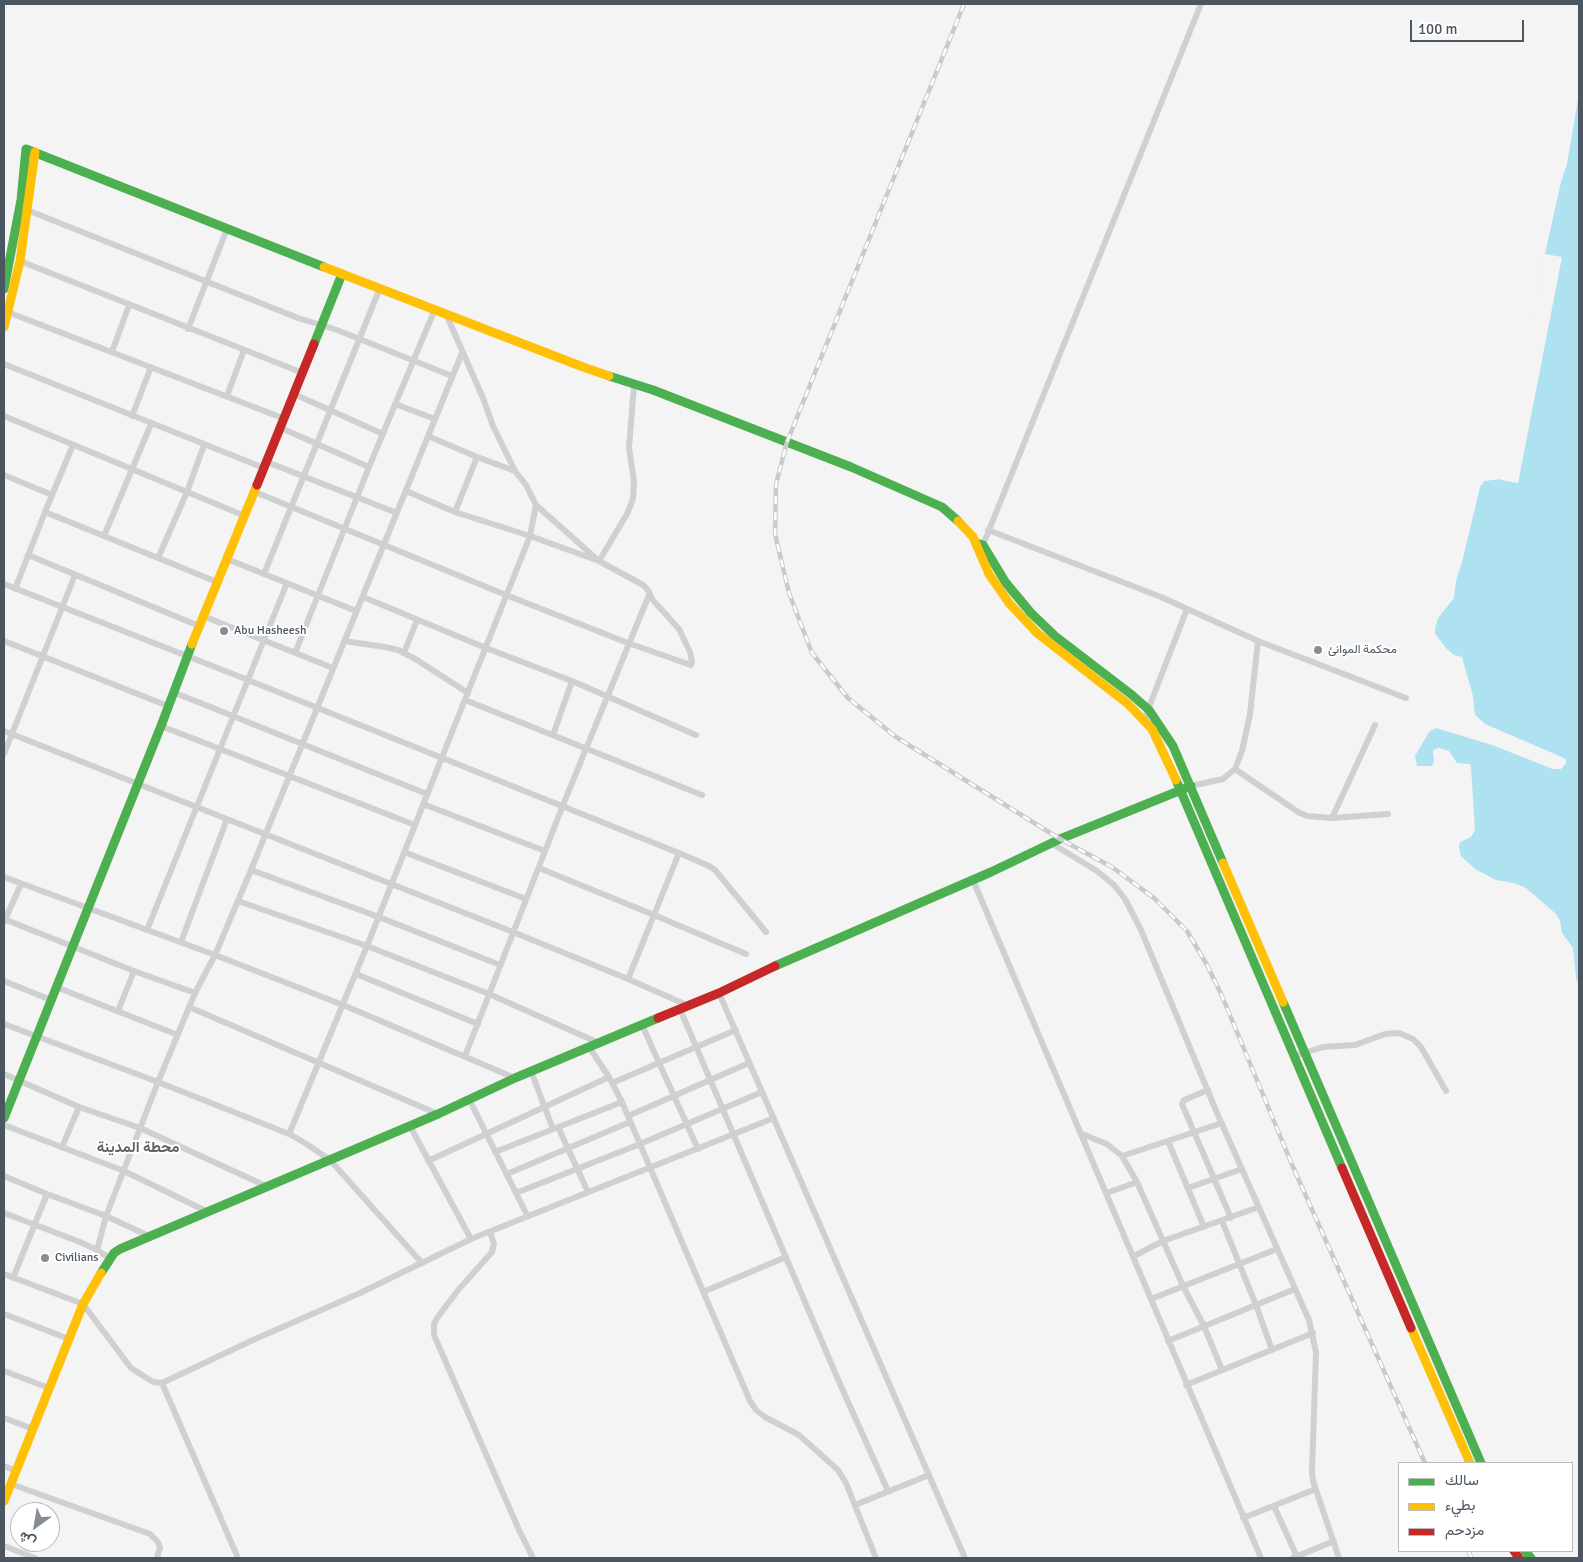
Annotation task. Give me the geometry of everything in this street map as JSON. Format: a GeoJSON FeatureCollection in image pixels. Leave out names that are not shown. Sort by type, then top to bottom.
{"type":"FeatureCollection","features":[{"type":"Feature","properties":{"kind":"main road"},"geometry":{"type":"LineString","coordinates":[[4,327],[6,312],[20,261],[27,210],[31,151]]}},
{"type":"Feature","properties":{"kind":"main road"},"geometry":{"type":"LineString","coordinates":[[31,151],[342,274],[634,385],[653,390],[851,467],[942,507],[966,528],[1018,599],[1042,625],[1149,710],[1172,746],[1191,786],[1299,1055],[1470,1462]]}},
{"type":"Feature","properties":{"kind":"main road"},"geometry":{"type":"LineString","coordinates":[[4,289],[31,151]]}},
{"type":"Feature","properties":{"kind":"main road"},"geometry":{"type":"LineString","coordinates":[[5,1113],[161,726],[203,616],[342,274]]}},
{"type":"Feature","properties":{"kind":"main road"},"geometry":{"type":"LineString","coordinates":[[979,544],[989,574],[1009,604],[1051,645],[1128,704],[1152,729],[1481,1462]]}},
{"type":"Feature","properties":{"kind":"main road"},"geometry":{"type":"LineString","coordinates":[[4,1500],[83,1304],[109,1258],[120,1250],[438,1114],[531,1071],[719,993],[751,977],[974,880],[1052,843],[1191,786]]}},
{"type":"Feature","properties":{"kind":"street"},"geometry":{"type":"LineString","coordinates":[[979,544],[988,530],[1201,4]]}},
{"type":"Feature","properties":{"kind":"street"},"geometry":{"type":"LineString","coordinates":[[27,210],[298,318],[360,339],[452,376]]}},
{"type":"Feature","properties":{"kind":"street"},"geometry":{"type":"LineString","coordinates":[[188,329],[227,229]]}},
{"type":"Feature","properties":{"kind":"street"},"geometry":{"type":"LineString","coordinates":[[20,261],[303,373]]}},
{"type":"Feature","properties":{"kind":"street"},"geometry":{"type":"LineString","coordinates":[[264,574],[380,288]]}},
{"type":"Feature","properties":{"kind":"street"},"geometry":{"type":"LineString","coordinates":[[112,352],[129,305]]}},
{"type":"Feature","properties":{"kind":"street"},"geometry":{"type":"LineString","coordinates":[[295,653],[344,528],[435,309]]}},
{"type":"Feature","properties":{"kind":"street"},"geometry":{"type":"LineString","coordinates":[[6,312],[227,396],[283,423],[317,444],[369,467]]}},
{"type":"Feature","properties":{"kind":"street"},"geometry":{"type":"LineString","coordinates":[[445,313],[483,398],[493,426],[515,470],[526,485],[536,505],[598,561]]}},
{"type":"Feature","properties":{"kind":"street"},"geometry":{"type":"LineString","coordinates":[[227,396],[244,350]]}},
{"type":"Feature","properties":{"kind":"street"},"geometry":{"type":"LineString","coordinates":[[97,1250],[106,1216],[158,1082],[195,993],[215,954],[251,870],[264,834],[462,353]]}},
{"type":"Feature","properties":{"kind":"street"},"geometry":{"type":"LineString","coordinates":[[4,364],[204,444],[304,476],[397,513]]}},
{"type":"Feature","properties":{"kind":"street"},"geometry":{"type":"LineString","coordinates":[[132,416],[151,367]]}},
{"type":"Feature","properties":{"kind":"street"},"geometry":{"type":"LineString","coordinates":[[598,561],[633,499],[634,481],[629,448],[634,385]]}},
{"type":"Feature","properties":{"kind":"street"},"geometry":{"type":"LineString","coordinates":[[294,394],[383,434]]}},
{"type":"Feature","properties":{"kind":"street"},"geometry":{"type":"LineString","coordinates":[[395,404],[435,419]]}},
{"type":"Feature","properties":{"kind":"street"},"geometry":{"type":"LineString","coordinates":[[4,416],[245,516]]}},
{"type":"Feature","properties":{"kind":"street"},"geometry":{"type":"LineString","coordinates":[[104,536],[152,424]]}},
{"type":"Feature","properties":{"kind":"street"},"geometry":{"type":"LineString","coordinates":[[428,436],[477,457],[515,470]]}},
{"type":"Feature","properties":{"kind":"street"},"geometry":{"type":"LineString","coordinates":[[158,558],[187,492],[204,444]]}},
{"type":"Feature","properties":{"kind":"street"},"geometry":{"type":"LineString","coordinates":[[15,589],[44,512],[73,445]]}},
{"type":"Feature","properties":{"kind":"street"},"geometry":{"type":"LineString","coordinates":[[455,512],[477,457]]}},
{"type":"Feature","properties":{"kind":"street"},"geometry":{"type":"LineString","coordinates":[[4,475],[52,495]]}},
{"type":"Feature","properties":{"kind":"street"},"geometry":{"type":"LineString","coordinates":[[254,492],[628,643],[688,665],[692,664],[687,644],[679,629],[649,595],[648,590],[643,585],[598,561],[530,536],[455,512],[406,491]]}},
{"type":"Feature","properties":{"kind":"street"},"geometry":{"type":"LineString","coordinates":[[288,1134],[356,974],[486,648],[530,536],[536,505]]}},
{"type":"Feature","properties":{"kind":"street"},"geometry":{"type":"LineString","coordinates":[[44,512],[217,582]]}},
{"type":"Feature","properties":{"kind":"street"},"geometry":{"type":"LineString","coordinates":[[988,530],[1188,609],[1258,641],[1406,698]]}},
{"type":"Feature","properties":{"kind":"street"},"geometry":{"type":"LineString","coordinates":[[28,555],[200,626]]}},
{"type":"Feature","properties":{"kind":"street"},"geometry":{"type":"LineString","coordinates":[[227,559],[356,612]]}},
{"type":"Feature","properties":{"kind":"street"},"geometry":{"type":"LineString","coordinates":[[4,754],[74,575]]}},
{"type":"Feature","properties":{"kind":"street"},"geometry":{"type":"LineString","coordinates":[[147,930],[195,807],[287,583]]}},
{"type":"Feature","properties":{"kind":"street"},"geometry":{"type":"LineString","coordinates":[[4,584],[709,866],[715,870],[766,932]]}},
{"type":"Feature","properties":{"kind":"street"},"geometry":{"type":"LineString","coordinates":[[465,1056],[586,748],[649,595]]}},
{"type":"Feature","properties":{"kind":"street"},"geometry":{"type":"LineString","coordinates":[[363,597],[607,696],[696,735]]}},
{"type":"Feature","properties":{"kind":"street"},"geometry":{"type":"LineString","coordinates":[[1144,720],[1188,609]]}},
{"type":"Feature","properties":{"kind":"street"},"geometry":{"type":"LineString","coordinates":[[203,616],[332,668]]}},
{"type":"Feature","properties":{"kind":"street"},"geometry":{"type":"LineString","coordinates":[[404,653],[417,620]]}},
{"type":"Feature","properties":{"kind":"street"},"geometry":{"type":"LineString","coordinates":[[4,641],[168,706]]}},
{"type":"Feature","properties":{"kind":"street"},"geometry":{"type":"LineString","coordinates":[[344,641],[386,646],[404,653],[467,696],[553,735],[702,795]]}},
{"type":"Feature","properties":{"kind":"street"},"geometry":{"type":"LineString","coordinates":[[1191,786],[1223,778],[1235,769],[1242,751],[1250,714],[1258,641]]}},
{"type":"Feature","properties":{"kind":"street"},"geometry":{"type":"LineString","coordinates":[[553,735],[572,682]]}},
{"type":"Feature","properties":{"kind":"street"},"geometry":{"type":"LineString","coordinates":[[173,692],[427,794]]}},
{"type":"Feature","properties":{"kind":"street"},"geometry":{"type":"LineString","coordinates":[[1332,818],[1375,725]]}},
{"type":"Feature","properties":{"kind":"street"},"geometry":{"type":"LineString","coordinates":[[161,726],[415,825]]}},
{"type":"Feature","properties":{"kind":"street"},"geometry":{"type":"LineString","coordinates":[[4,731],[513,932],[628,979],[685,1007],[696,1047],[722,1109],[888,1491]]}},
{"type":"Feature","properties":{"kind":"street"},"geometry":{"type":"LineString","coordinates":[[1235,769],[1298,812],[1308,816],[1332,818],[1388,814]]}},
{"type":"Feature","properties":{"kind":"street"},"geometry":{"type":"LineString","coordinates":[[423,804],[545,852]]}},
{"type":"Feature","properties":{"kind":"street"},"geometry":{"type":"LineString","coordinates":[[181,942],[226,820]]}},
{"type":"Feature","properties":{"kind":"street"},"geometry":{"type":"LineString","coordinates":[[1052,843],[1097,871],[1114,885],[1125,899],[1141,930],[1222,1123],[1309,1320],[1316,1352],[1312,1471],[1316,1489],[1339,1558]]}},
{"type":"Feature","properties":{"kind":"street"},"geometry":{"type":"LineString","coordinates":[[404,852],[526,900]]}},
{"type":"Feature","properties":{"kind":"street"},"geometry":{"type":"LineString","coordinates":[[628,979],[679,853]]}},
{"type":"Feature","properties":{"kind":"street"},"geometry":{"type":"LineString","coordinates":[[539,868],[746,954]]}},
{"type":"Feature","properties":{"kind":"street"},"geometry":{"type":"LineString","coordinates":[[251,870],[379,917],[500,965]]}},
{"type":"Feature","properties":{"kind":"street"},"geometry":{"type":"LineString","coordinates":[[4,877],[87,909],[215,954],[343,1005],[515,1078]]}},
{"type":"Feature","properties":{"kind":"street"},"geometry":{"type":"LineString","coordinates":[[974,880],[1134,1256],[1186,1385],[1261,1558]]}},
{"type":"Feature","properties":{"kind":"street"},"geometry":{"type":"LineString","coordinates":[[21,884],[4,920],[195,993]]}},
{"type":"Feature","properties":{"kind":"street"},"geometry":{"type":"LineString","coordinates":[[238,901],[367,946],[488,994],[599,1043]]}},
{"type":"Feature","properties":{"kind":"street"},"geometry":{"type":"LineString","coordinates":[[118,1011],[134,971]]}},
{"type":"Feature","properties":{"kind":"street"},"geometry":{"type":"LineString","coordinates":[[356,974],[478,1024]]}},
{"type":"Feature","properties":{"kind":"street"},"geometry":{"type":"LineString","coordinates":[[4,981],[51,1000]]}},
{"type":"Feature","properties":{"kind":"street"},"geometry":{"type":"LineString","coordinates":[[56,987],[178,1035]]}},
{"type":"Feature","properties":{"kind":"street"},"geometry":{"type":"LineString","coordinates":[[719,993],[965,1558]]}},
{"type":"Feature","properties":{"kind":"street"},"geometry":{"type":"LineString","coordinates":[[189,1007],[438,1114]]}},
{"type":"Feature","properties":{"kind":"street"},"geometry":{"type":"LineString","coordinates":[[4,1024],[158,1082],[288,1134],[330,1160],[422,1263]]}},
{"type":"Feature","properties":{"kind":"street"},"geometry":{"type":"LineString","coordinates":[[642,1024],[698,1149]]}},
{"type":"Feature","properties":{"kind":"street"},"geometry":{"type":"LineString","coordinates":[[428,1161],[545,1106],[659,1063],[736,1030]]}},
{"type":"Feature","properties":{"kind":"street"},"geometry":{"type":"LineString","coordinates":[[1299,1055],[1328,1046],[1355,1045],[1385,1034],[1400,1033],[1413,1039],[1421,1048],[1446,1091]]}},
{"type":"Feature","properties":{"kind":"street"},"geometry":{"type":"LineString","coordinates":[[589,1047],[611,1080],[622,1102],[752,1406],[765,1417],[799,1435],[834,1466],[846,1482],[876,1558]]}},
{"type":"Feature","properties":{"kind":"street"},"geometry":{"type":"LineString","coordinates":[[507,1174],[749,1063]]}},
{"type":"Feature","properties":{"kind":"street"},"geometry":{"type":"LineString","coordinates":[[531,1071],[555,1128],[567,1147],[588,1192]]}},
{"type":"Feature","properties":{"kind":"street"},"geometry":{"type":"LineString","coordinates":[[4,1074],[79,1106],[140,1128],[266,1186]]}},
{"type":"Feature","properties":{"kind":"street"},"geometry":{"type":"LineString","coordinates":[[1208,1090],[1184,1100],[1182,1104],[1231,1218]]}},
{"type":"Feature","properties":{"kind":"street"},"geometry":{"type":"LineString","coordinates":[[516,1193],[578,1170],[762,1092]]}},
{"type":"Feature","properties":{"kind":"street"},"geometry":{"type":"LineString","coordinates":[[469,1100],[528,1215]]}},
{"type":"Feature","properties":{"kind":"street"},"geometry":{"type":"LineString","coordinates":[[495,1152],[622,1102]]}},
{"type":"Feature","properties":{"kind":"street"},"geometry":{"type":"LineString","coordinates":[[62,1148],[79,1106]]}},
{"type":"Feature","properties":{"kind":"street"},"geometry":{"type":"LineString","coordinates":[[4,1274],[83,1304],[130,1368],[153,1382],[162,1383],[471,1239],[774,1118]]}},
{"type":"Feature","properties":{"kind":"street"},"geometry":{"type":"LineString","coordinates":[[1122,1156],[1222,1123]]}},
{"type":"Feature","properties":{"kind":"street"},"geometry":{"type":"LineString","coordinates":[[4,1125],[124,1171],[208,1212]]}},
{"type":"Feature","properties":{"kind":"street"},"geometry":{"type":"LineString","coordinates":[[410,1126],[471,1239]]}},
{"type":"Feature","properties":{"kind":"street"},"geometry":{"type":"LineString","coordinates":[[1082,1134],[1107,1144],[1122,1156],[1137,1182],[1183,1286],[1204,1326],[1222,1370]]}},
{"type":"Feature","properties":{"kind":"street"},"geometry":{"type":"LineString","coordinates":[[1168,1141],[1204,1227]]}},
{"type":"Feature","properties":{"kind":"street"},"geometry":{"type":"LineString","coordinates":[[1188,1188],[1242,1169]]}},
{"type":"Feature","properties":{"kind":"street"},"geometry":{"type":"LineString","coordinates":[[4,1176],[106,1216],[149,1236]]}},
{"type":"Feature","properties":{"kind":"street"},"geometry":{"type":"LineString","coordinates":[[1107,1193],[1137,1182]]}},
{"type":"Feature","properties":{"kind":"street"},"geometry":{"type":"LineString","coordinates":[[13,1278],[47,1194]]}},
{"type":"Feature","properties":{"kind":"street"},"geometry":{"type":"LineString","coordinates":[[1134,1256],[1163,1242],[1259,1207]]}},
{"type":"Feature","properties":{"kind":"street"},"geometry":{"type":"LineString","coordinates":[[4,1213],[97,1250],[109,1258]]}},
{"type":"Feature","properties":{"kind":"street"},"geometry":{"type":"LineString","coordinates":[[1222,1221],[1272,1350]]}},
{"type":"Feature","properties":{"kind":"street"},"geometry":{"type":"LineString","coordinates":[[490,1232],[494,1244],[492,1252],[459,1289],[437,1318],[434,1324],[434,1335],[533,1558]]}},
{"type":"Feature","properties":{"kind":"street"},"geometry":{"type":"LineString","coordinates":[[1151,1299],[1277,1249]]}},
{"type":"Feature","properties":{"kind":"street"},"geometry":{"type":"LineString","coordinates":[[702,1292],[786,1258]]}},
{"type":"Feature","properties":{"kind":"street"},"geometry":{"type":"LineString","coordinates":[[1168,1341],[1295,1289]]}},
{"type":"Feature","properties":{"kind":"street"},"geometry":{"type":"LineString","coordinates":[[4,1314],[69,1339]]}},
{"type":"Feature","properties":{"kind":"street"},"geometry":{"type":"LineString","coordinates":[[1186,1385],[1313,1333]]}},
{"type":"Feature","properties":{"kind":"street"},"geometry":{"type":"LineString","coordinates":[[4,1370],[49,1388]]}},
{"type":"Feature","properties":{"kind":"street"},"geometry":{"type":"LineString","coordinates":[[162,1383],[238,1558]]}},
{"type":"Feature","properties":{"kind":"street"},"geometry":{"type":"LineString","coordinates":[[4,1418],[33,1429]]}},
{"type":"Feature","properties":{"kind":"street"},"geometry":{"type":"LineString","coordinates":[[4,1466],[16,1471]]}},
{"type":"Feature","properties":{"kind":"street"},"geometry":{"type":"LineString","coordinates":[[855,1505],[929,1475]]}},
{"type":"Feature","properties":{"kind":"street"},"geometry":{"type":"LineString","coordinates":[[11,1484],[150,1534],[160,1547],[157,1558]]}},
{"type":"Feature","properties":{"kind":"street"},"geometry":{"type":"LineString","coordinates":[[1243,1518],[1316,1489]]}},
{"type":"Feature","properties":{"kind":"street"},"geometry":{"type":"LineString","coordinates":[[1274,1506],[1295,1557],[1334,1541]]}},
{"type":"Feature","properties":{"kind":"street"},"geometry":{"type":"LineString","coordinates":[[4,1546],[35,1558]]}},
{"type":"Feature","properties":{"kind":"water"},"geometry":{"type":"Polygon","coordinates":[[[1579,93],[1579,987],[1576,978],[1573,948],[1562,933],[1560,921],[1556,914],[1526,888],[1514,883],[1496,880],[1475,869],[1461,856],[1460,842],[1471,837],[1475,830],[1470,764],[1457,763],[1449,751],[1439,748],[1433,751],[1434,761],[1432,766],[1417,766],[1415,756],[1429,732],[1436,728],[1492,745],[1553,769],[1561,769],[1566,763],[1564,758],[1485,724],[1475,715],[1473,696],[1462,657],[1454,655],[1447,649],[1435,634],[1435,629],[1438,618],[1454,598],[1456,581],[1480,487],[1484,481],[1502,479],[1545,254],[1561,182],[1567,164],[1579,93]]]}},
{"type":"Feature","properties":{"kind":"pier"},"geometry":{"type":"Polygon","coordinates":[[[1545,254],[1562,257],[1518,483],[1501,480],[1545,254]]]}},
{"type":"Feature","properties":{"kind":"railway"},"geometry":{"type":"LineString","coordinates":[[964,4],[787,442],[776,484],[775,534],[789,593],[812,653],[848,698],[896,737],[1060,839],[1112,867],[1154,898],[1187,931],[1222,996],[1293,1167],[1425,1462]]}},
{"type":"Feature","properties":{"kind":"railway"},"geometry":{"type":"LineString","coordinates":[[1469,1552],[1472,1558]]}},
{"type":"Feature","properties":{"kind":"traffic: fast"},"geometry":{"type":"LineString","coordinates":[[4,289],[21,200],[26,149],[324,267]]}},
{"type":"Feature","properties":{"kind":"traffic: fast"},"geometry":{"type":"LineString","coordinates":[[314,344],[342,274]]}},
{"type":"Feature","properties":{"kind":"traffic: fast"},"geometry":{"type":"LineString","coordinates":[[609,376],[653,390],[851,467],[942,507],[958,521]]}},
{"type":"Feature","properties":{"kind":"traffic: fast"},"geometry":{"type":"LineString","coordinates":[[976,543],[983,545],[1006,583],[1031,613],[1055,636],[1149,710],[1173,746],[1223,863]]}},
{"type":"Feature","properties":{"kind":"traffic: fast"},"geometry":{"type":"LineString","coordinates":[[4,1118],[192,644]]}},
{"type":"Feature","properties":{"kind":"traffic: fast"},"geometry":{"type":"LineString","coordinates":[[1176,780],[1342,1168]]}},
{"type":"Feature","properties":{"kind":"traffic: fast"},"geometry":{"type":"LineString","coordinates":[[775,966],[991,872],[1060,839],[1191,786]]}},
{"type":"Feature","properties":{"kind":"traffic: fast"},"geometry":{"type":"LineString","coordinates":[[1283,1002],[1481,1462]]}},
{"type":"Feature","properties":{"kind":"traffic: fast"},"geometry":{"type":"LineString","coordinates":[[101,1273],[114,1253],[120,1249],[658,1018]]}},
{"type":"Feature","properties":{"kind":"traffic: fast"},"geometry":{"type":"LineString","coordinates":[[1526,1552],[1531,1558]]}},
{"type":"Feature","properties":{"kind":"traffic: slow"},"geometry":{"type":"LineString","coordinates":[[4,327],[20,261],[35,152]]}},
{"type":"Feature","properties":{"kind":"traffic: slow"},"geometry":{"type":"LineString","coordinates":[[324,267],[609,376]]}},
{"type":"Feature","properties":{"kind":"traffic: slow"},"geometry":{"type":"LineString","coordinates":[[192,644],[257,485]]}},
{"type":"Feature","properties":{"kind":"traffic: slow"},"geometry":{"type":"LineString","coordinates":[[958,521],[973,537],[989,574],[1009,603],[1037,633],[1128,704],[1152,729],[1176,780]]}},
{"type":"Feature","properties":{"kind":"traffic: slow"},"geometry":{"type":"LineString","coordinates":[[1223,863],[1283,1002]]}},
{"type":"Feature","properties":{"kind":"traffic: slow"},"geometry":{"type":"LineString","coordinates":[[4,1501],[83,1304],[101,1273]]}},
{"type":"Feature","properties":{"kind":"traffic: slow"},"geometry":{"type":"LineString","coordinates":[[1411,1328],[1470,1462]]}},
{"type":"Feature","properties":{"kind":"traffic: jam"},"geometry":{"type":"LineString","coordinates":[[257,485],[314,344]]}},
{"type":"Feature","properties":{"kind":"traffic: jam"},"geometry":{"type":"LineString","coordinates":[[658,1018],[719,993],[775,966]]}},
{"type":"Feature","properties":{"kind":"traffic: jam"},"geometry":{"type":"LineString","coordinates":[[1342,1168],[1411,1328]]}},
{"type":"Feature","properties":{"kind":"traffic: jam"},"geometry":{"type":"LineString","coordinates":[[1515,1552],[1519,1558]]}},
{"type":"Feature","properties":{"kind":"place","name":"Abu Hasheesh"},"geometry":{"type":"Point","coordinates":[224,631]}},
{"type":"Feature","properties":{"kind":"place","name":"محكمة الموانئ"},"geometry":{"type":"Point","coordinates":[1318,650]}},
{"type":"Feature","properties":{"kind":"place","name":"Civilians"},"geometry":{"type":"Point","coordinates":[45,1258]}},
{"type":"Feature","properties":{"kind":"district","name":"محطة المدينة"},"geometry":{"type":"Point","coordinates":[138,1148]}}]}
